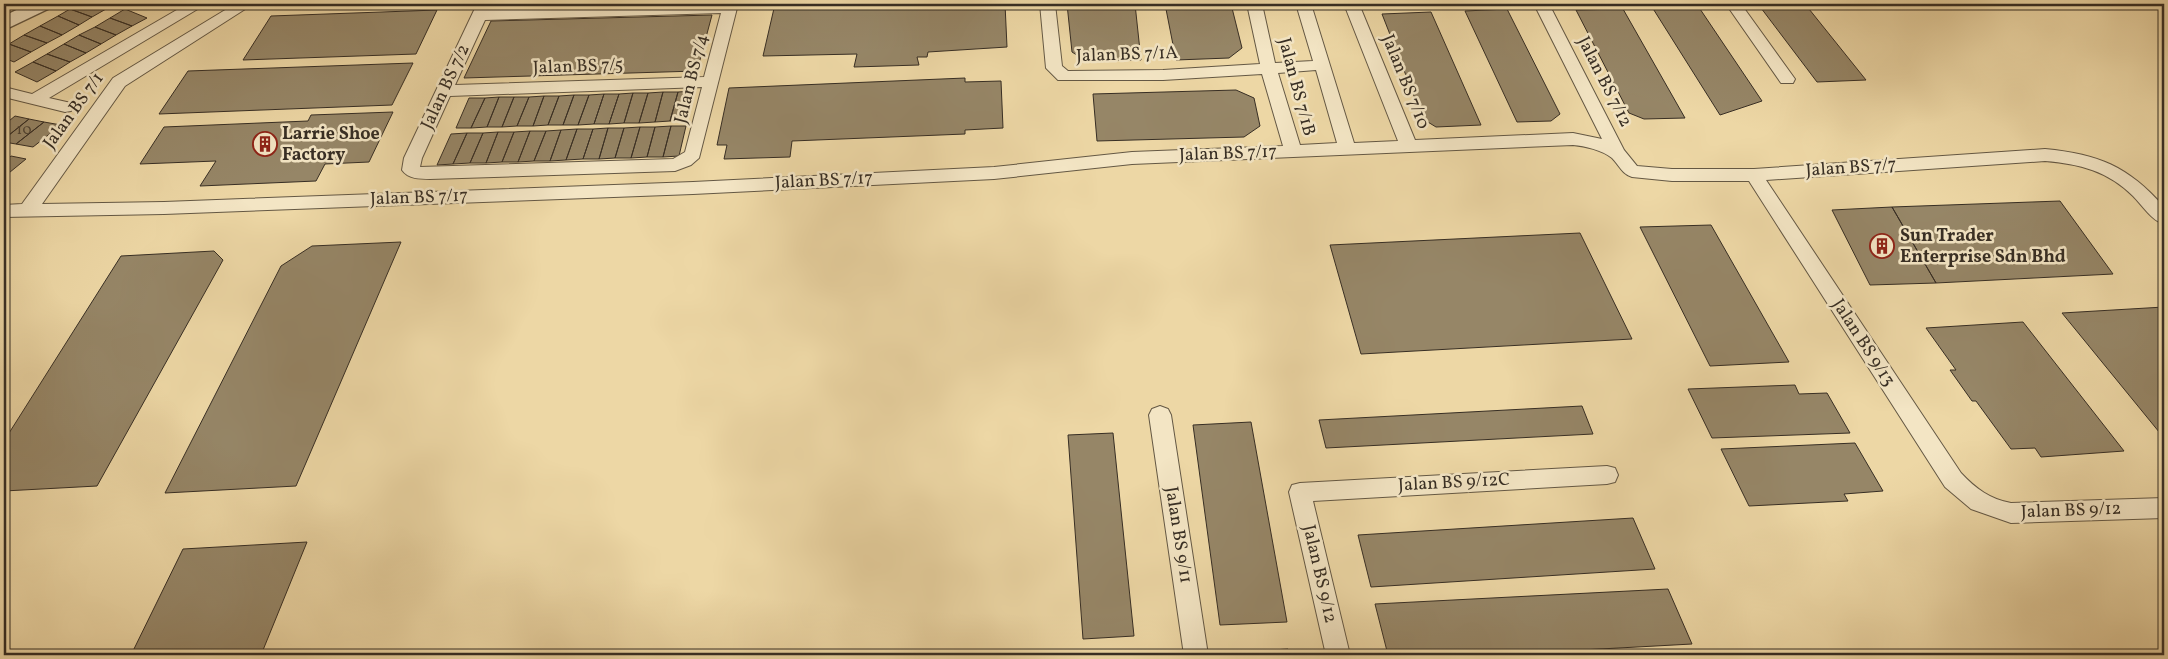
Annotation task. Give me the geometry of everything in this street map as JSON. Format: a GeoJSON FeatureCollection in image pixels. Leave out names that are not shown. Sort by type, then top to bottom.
{"type":"FeatureCollection","features":[{"type":"Feature","properties":{"kind":"street"},"geometry":{"type":"LineString","coordinates":[[4,24],[43,4]]}},
{"type":"Feature","properties":{"kind":"street"},"geometry":{"type":"LineString","coordinates":[[34,100],[198,4]]}},
{"type":"Feature","properties":{"kind":"street","name":"Jalan BS 7/1"},"geometry":{"type":"LineString","coordinates":[[27,211],[119,82],[245,4]]}},
{"type":"Feature","properties":{"kind":"street","name":"Jalan BS 7/1A"},"geometry":{"type":"LineString","coordinates":[[1047,4],[1054,68],[1064,76],[1090,77],[1269,70],[1322,65]]}},
{"type":"Feature","properties":{"kind":"street","name":"Jalan BS 7/1B"},"geometry":{"type":"LineString","coordinates":[[1254,4],[1269,70],[1293,151]]}},
{"type":"Feature","properties":{"kind":"street","name":"Jalan BS 7/1B"},"geometry":{"type":"LineString","coordinates":[[1304,4],[1348,149]]}},
{"type":"Feature","properties":{"kind":"street","name":"Jalan BS 7/10"},"geometry":{"type":"LineString","coordinates":[[1352,4],[1409,147]]}},
{"type":"Feature","properties":{"kind":"street","name":"Jalan BS 7/12"},"geometry":{"type":"LineString","coordinates":[[1542,4],[1617,152],[1632,171]]}},
{"type":"Feature","properties":{"kind":"street"},"geometry":{"type":"LineString","coordinates":[[1732,4],[1787,78]]}},
{"type":"Feature","properties":{"kind":"street"},"geometry":{"type":"LineString","coordinates":[[482,9],[731,6]]}},
{"type":"Feature","properties":{"kind":"street","name":"Jalan BS 7/4"},"geometry":{"type":"LineString","coordinates":[[411,170],[418,173],[439,173],[675,164],[685,161],[693,154],[731,6]]}},
{"type":"Feature","properties":{"kind":"street","name":"Jalan BS 7/2"},"geometry":{"type":"LineString","coordinates":[[411,170],[413,158],[482,9]]}},
{"type":"Feature","properties":{"kind":"street","name":"Jalan BS 7/5"},"geometry":{"type":"LineString","coordinates":[[444,91],[712,82]]}},
{"type":"Feature","properties":{"kind":"street"},"geometry":{"type":"LineString","coordinates":[[4,92],[65,106]]}},
{"type":"Feature","properties":{"kind":"street","name":"Jalan BS 7/17"},"geometry":{"type":"LineString","coordinates":[[4,211],[693,188],[994,173],[1132,158],[1573,140],[1590,141],[1617,152]]}},
{"type":"Feature","properties":{"kind":"street","name":"Jalan BS 7/7"},"geometry":{"type":"LineString","coordinates":[[1632,171],[1672,175],[1754,175],[2045,155],[2070,156],[2094,162],[2119,173],[2140,191],[2164,218]]}},
{"type":"Feature","properties":{"kind":"street","name":"Jalan BS 9/13"},"geometry":{"type":"LineString","coordinates":[[1754,175],[1953,480],[1966,495],[1980,504]]}},
{"type":"Feature","properties":{"kind":"street","name":"Jalan BS 9/11"},"geometry":{"type":"LineString","coordinates":[[1160,415],[1196,655]]}},
{"type":"Feature","properties":{"kind":"street","name":"Jalan BS 9/12C"},"geometry":{"type":"LineString","coordinates":[[1300,492],[1607,475]]}},
{"type":"Feature","properties":{"kind":"street","name":"Jalan BS 9/12"},"geometry":{"type":"LineString","coordinates":[[1300,492],[1338,655]]}},
{"type":"Feature","properties":{"kind":"street","name":"Jalan BS 9/12"},"geometry":{"type":"LineString","coordinates":[[1980,504],[1997,511],[2011,513],[2164,508]]}},
{"type":"Feature","properties":{"kind":"building"},"geometry":{"type":"Polygon","coordinates":[[[80,4],[91,4],[106,9],[92,17],[70,9],[80,4]]]}},
{"type":"Feature","properties":{"kind":"building"},"geometry":{"type":"Polygon","coordinates":[[[91,4],[115,4],[106,9],[91,4]]]}},
{"type":"Feature","properties":{"kind":"building"},"geometry":{"type":"Polygon","coordinates":[[[775,4],[1005,4],[1007,47],[928,52],[927,57],[917,57],[919,65],[854,67],[857,54],[763,56],[775,4]]]}},
{"type":"Feature","properties":{"kind":"building"},"geometry":{"type":"Polygon","coordinates":[[[1067,4],[1135,4],[1141,60],[1086,61],[1072,52],[1067,4]]]}},
{"type":"Feature","properties":{"kind":"building"},"geometry":{"type":"Polygon","coordinates":[[[1165,4],[1231,4],[1242,48],[1229,58],[1176,60],[1165,4]]]}},
{"type":"Feature","properties":{"kind":"building"},"geometry":{"type":"Polygon","coordinates":[[[1758,4],[1805,4],[1866,80],[1817,82],[1758,4]]]}},
{"type":"Feature","properties":{"kind":"building"},"geometry":{"type":"Polygon","coordinates":[[[1698,6],[1762,101],[1720,115],[1652,7],[1698,6]]]}},
{"type":"Feature","properties":{"kind":"building"},"geometry":{"type":"Polygon","coordinates":[[[70,9],[92,17],[79,25],[58,16],[70,9]]]}},
{"type":"Feature","properties":{"kind":"building"},"geometry":{"type":"Polygon","coordinates":[[[125,9],[147,18],[132,26],[110,18],[125,9]]]}},
{"type":"Feature","properties":{"kind":"building"},"geometry":{"type":"Polygon","coordinates":[[[1507,9],[1560,114],[1551,121],[1517,122],[1465,11],[1507,9]]]}},
{"type":"Feature","properties":{"kind":"building"},"geometry":{"type":"Polygon","coordinates":[[[1623,9],[1685,118],[1644,119],[1629,113],[1576,10],[1623,9]]]}},
{"type":"Feature","properties":{"kind":"building"},"geometry":{"type":"Polygon","coordinates":[[[437,10],[416,54],[243,60],[271,16],[437,10]]]}},
{"type":"Feature","properties":{"kind":"building"},"geometry":{"type":"Polygon","coordinates":[[[1431,12],[1481,125],[1436,127],[1423,119],[1382,14],[1431,12]]]}},
{"type":"Feature","properties":{"kind":"building"},"geometry":{"type":"Polygon","coordinates":[[[712,15],[697,71],[464,78],[491,21],[712,15]]]}},
{"type":"Feature","properties":{"kind":"building"},"geometry":{"type":"Polygon","coordinates":[[[58,16],[79,25],[62,35],[40,26],[58,16]]]}},
{"type":"Feature","properties":{"kind":"building"},"geometry":{"type":"Polygon","coordinates":[[[110,18],[132,26],[116,35],[95,27],[110,18]]]}},
{"type":"Feature","properties":{"kind":"building"},"geometry":{"type":"Polygon","coordinates":[[[40,26],[62,35],[47,43],[24,35],[40,26]]]}},
{"type":"Feature","properties":{"kind":"building"},"geometry":{"type":"Polygon","coordinates":[[[95,27],[116,35],[101,44],[79,35],[95,27]]]}},
{"type":"Feature","properties":{"kind":"building"},"geometry":{"type":"Polygon","coordinates":[[[24,35],[47,43],[31,52],[9,44],[24,35]]]}},
{"type":"Feature","properties":{"kind":"building"},"geometry":{"type":"Polygon","coordinates":[[[79,35],[101,44],[86,53],[64,44],[79,35]]]}},
{"type":"Feature","properties":{"kind":"building"},"geometry":{"type":"Polygon","coordinates":[[[9,44],[31,52],[14,62],[4,58],[4,47],[9,44]]]}},
{"type":"Feature","properties":{"kind":"building"},"geometry":{"type":"Polygon","coordinates":[[[64,44],[86,53],[70,62],[47,54],[64,44]]]}},
{"type":"Feature","properties":{"kind":"building"},"geometry":{"type":"Polygon","coordinates":[[[47,54],[70,62],[56,71],[33,62],[47,54]]]}},
{"type":"Feature","properties":{"kind":"building"},"geometry":{"type":"Polygon","coordinates":[[[33,62],[56,71],[37,82],[15,72],[33,62]]]}},
{"type":"Feature","properties":{"kind":"building"},"geometry":{"type":"Polygon","coordinates":[[[413,63],[392,105],[159,114],[188,71],[413,63]]]}},
{"type":"Feature","properties":{"kind":"building"},"geometry":{"type":"Polygon","coordinates":[[[965,78],[965,82],[1001,81],[1003,128],[965,130],[965,134],[792,141],[790,157],[724,159],[727,145],[717,145],[729,88],[965,78]]]}},
{"type":"Feature","properties":{"kind":"building"},"geometry":{"type":"Polygon","coordinates":[[[1236,90],[1254,98],[1260,126],[1244,137],[1097,141],[1093,94],[1236,90]]]}},
{"type":"Feature","properties":{"kind":"building"},"geometry":{"type":"Polygon","coordinates":[[[693,91],[685,121],[670,121],[678,92],[693,91]]]}},
{"type":"Feature","properties":{"kind":"building"},"geometry":{"type":"Polygon","coordinates":[[[663,92],[678,92],[670,121],[655,122],[663,92]]]}},
{"type":"Feature","properties":{"kind":"building"},"geometry":{"type":"Polygon","coordinates":[[[663,92],[655,122],[639,123],[648,93],[663,92]]]}},
{"type":"Feature","properties":{"kind":"building"},"geometry":{"type":"Polygon","coordinates":[[[633,93],[648,93],[639,123],[624,123],[633,93]]]}},
{"type":"Feature","properties":{"kind":"building"},"geometry":{"type":"Polygon","coordinates":[[[633,93],[624,123],[609,124],[619,94],[633,93]]]}},
{"type":"Feature","properties":{"kind":"building"},"geometry":{"type":"Polygon","coordinates":[[[604,94],[619,94],[609,124],[594,124],[604,94]]]}},
{"type":"Feature","properties":{"kind":"building"},"geometry":{"type":"Polygon","coordinates":[[[604,94],[594,124],[578,125],[589,95],[604,94]]]}},
{"type":"Feature","properties":{"kind":"building"},"geometry":{"type":"Polygon","coordinates":[[[574,95],[589,95],[578,125],[563,125],[574,95]]]}},
{"type":"Feature","properties":{"kind":"building"},"geometry":{"type":"Polygon","coordinates":[[[574,95],[563,125],[548,125],[559,96],[574,95]]]}},
{"type":"Feature","properties":{"kind":"building"},"geometry":{"type":"Polygon","coordinates":[[[544,96],[559,96],[548,125],[533,126],[544,96]]]}},
{"type":"Feature","properties":{"kind":"building"},"geometry":{"type":"Polygon","coordinates":[[[544,96],[533,126],[517,126],[529,97],[544,96]]]}},
{"type":"Feature","properties":{"kind":"building"},"geometry":{"type":"Polygon","coordinates":[[[499,97],[514,97],[502,127],[487,127],[499,97]]]}},
{"type":"Feature","properties":{"kind":"building"},"geometry":{"type":"Polygon","coordinates":[[[499,97],[487,127],[471,128],[485,98],[499,97]]]}},
{"type":"Feature","properties":{"kind":"building"},"geometry":{"type":"Polygon","coordinates":[[[514,97],[529,97],[517,126],[502,127],[514,97]]]}},
{"type":"Feature","properties":{"kind":"building"},"geometry":{"type":"Polygon","coordinates":[[[469,98],[485,98],[471,128],[456,128],[469,98]]]}},
{"type":"Feature","properties":{"kind":"building","name":"Larrie Shoe Factory"},"geometry":{"type":"Polygon","coordinates":[[[393,112],[369,162],[325,164],[316,181],[200,186],[216,161],[140,164],[164,127],[308,121],[311,115],[393,112]]]}},
{"type":"Feature","properties":{"kind":"building"},"geometry":{"type":"Polygon","coordinates":[[[15,116],[29,119],[4,139],[4,125],[15,116]]]}},
{"type":"Feature","properties":{"kind":"building"},"geometry":{"type":"Polygon","coordinates":[[[29,119],[44,122],[16,144],[4,142],[4,139],[29,119]]]}},
{"type":"Feature","properties":{"kind":"building"},"geometry":{"type":"Polygon","coordinates":[[[44,122],[61,125],[33,147],[16,144],[44,122]]]}},
{"type":"Feature","properties":{"kind":"building"},"geometry":{"type":"Polygon","coordinates":[[[671,126],[686,126],[679,156],[663,157],[671,126]]]}},
{"type":"Feature","properties":{"kind":"building"},"geometry":{"type":"Polygon","coordinates":[[[671,126],[663,157],[647,157],[655,127],[671,126]]]}},
{"type":"Feature","properties":{"kind":"building"},"geometry":{"type":"Polygon","coordinates":[[[640,127],[655,127],[647,157],[631,158],[640,127]]]}},
{"type":"Feature","properties":{"kind":"building"},"geometry":{"type":"Polygon","coordinates":[[[640,127],[631,158],[615,158],[624,128],[640,127]]]}},
{"type":"Feature","properties":{"kind":"building"},"geometry":{"type":"Polygon","coordinates":[[[608,128],[624,128],[615,158],[599,159],[608,128]]]}},
{"type":"Feature","properties":{"kind":"building"},"geometry":{"type":"Polygon","coordinates":[[[608,128],[599,159],[583,159],[593,129],[608,128]]]}},
{"type":"Feature","properties":{"kind":"building"},"geometry":{"type":"Polygon","coordinates":[[[577,129],[593,129],[583,159],[566,160],[577,129]]]}},
{"type":"Feature","properties":{"kind":"building"},"geometry":{"type":"Polygon","coordinates":[[[577,129],[566,160],[550,161],[561,130],[577,129]]]}},
{"type":"Feature","properties":{"kind":"building"},"geometry":{"type":"Polygon","coordinates":[[[561,130],[550,161],[534,161],[546,131],[561,130]]]}},
{"type":"Feature","properties":{"kind":"building"},"geometry":{"type":"Polygon","coordinates":[[[530,131],[546,131],[534,161],[518,162],[530,131]]]}},
{"type":"Feature","properties":{"kind":"building"},"geometry":{"type":"Polygon","coordinates":[[[530,131],[518,162],[502,162],[514,132],[530,131]]]}},
{"type":"Feature","properties":{"kind":"building"},"geometry":{"type":"Polygon","coordinates":[[[498,132],[514,132],[502,162],[486,163],[498,132]]]}},
{"type":"Feature","properties":{"kind":"building"},"geometry":{"type":"Polygon","coordinates":[[[498,132],[486,163],[470,163],[483,133],[498,132]]]}},
{"type":"Feature","properties":{"kind":"building"},"geometry":{"type":"Polygon","coordinates":[[[467,133],[453,164],[437,165],[451,134],[467,133]]]}},
{"type":"Feature","properties":{"kind":"building"},"geometry":{"type":"Polygon","coordinates":[[[467,133],[483,133],[470,163],[453,164],[467,133]]]}},
{"type":"Feature","properties":{"kind":"building"},"geometry":{"type":"Polygon","coordinates":[[[11,156],[26,159],[4,177],[4,162],[11,156]]]}},
{"type":"Feature","properties":{"kind":"building"},"geometry":{"type":"Polygon","coordinates":[[[2060,201],[2113,274],[1936,283],[1892,207],[2060,201]]]}},
{"type":"Feature","properties":{"kind":"building","name":"Sun Trader Enterprise Sdn Bhd"},"geometry":{"type":"Polygon","coordinates":[[[1892,207],[1936,283],[1870,285],[1832,210],[1892,207]]]}},
{"type":"Feature","properties":{"kind":"building"},"geometry":{"type":"Polygon","coordinates":[[[1711,225],[1789,362],[1710,366],[1640,227],[1711,225]]]}},
{"type":"Feature","properties":{"kind":"building"},"geometry":{"type":"Polygon","coordinates":[[[1580,233],[1632,339],[1361,354],[1330,245],[1580,233]]]}},
{"type":"Feature","properties":{"kind":"building"},"geometry":{"type":"Polygon","coordinates":[[[401,242],[296,486],[165,493],[281,266],[312,246],[401,242]]]}},
{"type":"Feature","properties":{"kind":"building"},"geometry":{"type":"Polygon","coordinates":[[[214,251],[223,260],[97,486],[4,491],[4,441],[121,256],[214,251]]]}},
{"type":"Feature","properties":{"kind":"building"},"geometry":{"type":"Polygon","coordinates":[[[2164,307],[2164,438],[2062,313],[2164,307]]]}},
{"type":"Feature","properties":{"kind":"building"},"geometry":{"type":"Polygon","coordinates":[[[2023,322],[2124,451],[2041,457],[2035,448],[2011,449],[1976,401],[1972,401],[1950,370],[1956,370],[1926,328],[2023,322]]]}},
{"type":"Feature","properties":{"kind":"building"},"geometry":{"type":"Polygon","coordinates":[[[1795,385],[1799,394],[1827,393],[1850,433],[1712,438],[1688,389],[1795,385]]]}},
{"type":"Feature","properties":{"kind":"building"},"geometry":{"type":"Polygon","coordinates":[[[1582,406],[1593,434],[1326,448],[1319,420],[1582,406]]]}},
{"type":"Feature","properties":{"kind":"building"},"geometry":{"type":"Polygon","coordinates":[[[1251,422],[1287,622],[1220,625],[1193,425],[1251,422]]]}},
{"type":"Feature","properties":{"kind":"building"},"geometry":{"type":"Polygon","coordinates":[[[1113,433],[1134,636],[1083,639],[1068,435],[1113,433]]]}},
{"type":"Feature","properties":{"kind":"building"},"geometry":{"type":"Polygon","coordinates":[[[1855,443],[1883,491],[1844,494],[1848,501],[1749,506],[1721,449],[1855,443]]]}},
{"type":"Feature","properties":{"kind":"building"},"geometry":{"type":"Polygon","coordinates":[[[1633,518],[1655,569],[1371,587],[1358,535],[1633,518]]]}},
{"type":"Feature","properties":{"kind":"building"},"geometry":{"type":"Polygon","coordinates":[[[307,542],[261,655],[131,655],[183,549],[307,542]]]}},
{"type":"Feature","properties":{"kind":"building"},"geometry":{"type":"Polygon","coordinates":[[[1668,589],[1692,644],[1490,655],[1388,655],[1375,604],[1668,589]]]}},
{"type":"Feature","properties":{"kind":"building"},"geometry":{"type":"Polygon","coordinates":[[[1288,649],[1289,655],[1224,655],[1224,653],[1288,649]]]}},
{"type":"Feature","properties":{"kind":"place","name":"Larrie Shoe Factory"},"geometry":{"type":"Point","coordinates":[265,144]}},
{"type":"Feature","properties":{"kind":"place","name":"Sun Trader Enterprise Sdn Bhd"},"geometry":{"type":"Point","coordinates":[1882,246]}}]}
